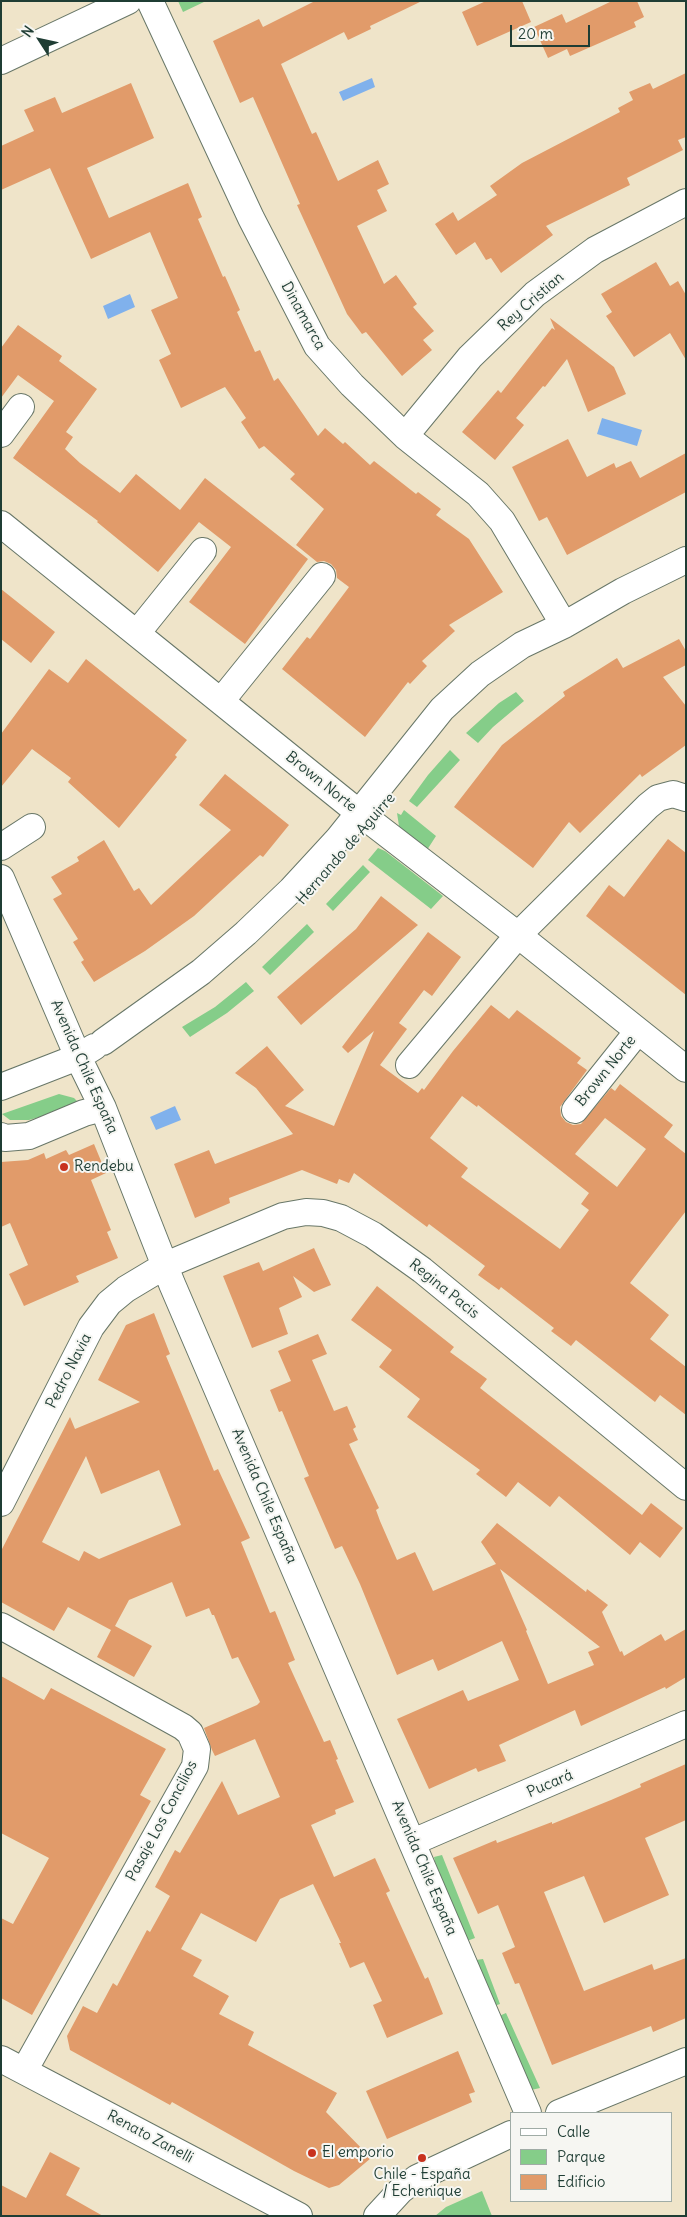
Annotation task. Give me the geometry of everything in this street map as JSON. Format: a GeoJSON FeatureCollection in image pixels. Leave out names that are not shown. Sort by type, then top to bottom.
{"type":"FeatureCollection","features":[{"type":"Feature","properties":{"kind":"street"},"geometry":{"type":"LineString","coordinates":[[1,61],[82,11],[128,1]]}},
{"type":"Feature","properties":{"kind":"street","name":"Dinamarca"},"geometry":{"type":"LineString","coordinates":[[150,1],[251,218],[317,346],[352,385],[405,436],[478,494],[502,522],[564,625]]}},
{"type":"Feature","properties":{"kind":"street","name":"Rey Cristian"},"geometry":{"type":"LineString","coordinates":[[405,436],[470,357],[534,294],[595,250],[686,202]]}},
{"type":"Feature","properties":{"kind":"street"},"geometry":{"type":"LineString","coordinates":[[1,434],[22,407]]}},
{"type":"Feature","properties":{"kind":"street","name":"Brown Norte"},"geometry":{"type":"LineString","coordinates":[[1,524],[365,817],[518,935],[686,1069]]}},
{"type":"Feature","properties":{"kind":"street"},"geometry":{"type":"LineString","coordinates":[[136,633],[203,551]]}},
{"type":"Feature","properties":{"kind":"street","name":"Hernando de Aguirre"},"geometry":{"type":"LineString","coordinates":[[1,1087],[78,1057],[103,1042],[155,1017],[215,980],[282,922],[365,817],[457,718],[564,625],[623,591],[686,560]]}},
{"type":"Feature","properties":{"kind":"street"},"geometry":{"type":"LineString","coordinates":[[221,701],[322,576]]}},
{"type":"Feature","properties":{"kind":"street"},"geometry":{"type":"LineString","coordinates":[[409,1065],[518,935],[648,806],[658,798],[673,794],[686,798]]}},
{"type":"Feature","properties":{"kind":"street"},"geometry":{"type":"LineString","coordinates":[[1,847],[32,827]]}},
{"type":"Feature","properties":{"kind":"street","name":"Avenida Chile España"},"geometry":{"type":"LineString","coordinates":[[1,878],[78,1057],[103,1108],[166,1264],[528,2112]]}},
{"type":"Feature","properties":{"kind":"street","name":"Brown Norte"},"geometry":{"type":"LineString","coordinates":[[574,1110],[638,1032]]}},
{"type":"Feature","properties":{"kind":"street"},"geometry":{"type":"LineString","coordinates":[[1,1136],[5,1138],[29,1136],[84,1113],[103,1108]]}},
{"type":"Feature","properties":{"kind":"street","name":"Regina Pacis"},"geometry":{"type":"LineString","coordinates":[[166,1264],[283,1216],[306,1212],[323,1213],[341,1218],[373,1235],[422,1270],[686,1487]]}},
{"type":"Feature","properties":{"kind":"street","name":"Pedro Navia"},"geometry":{"type":"LineString","coordinates":[[1,1503],[91,1327],[109,1303],[126,1289],[166,1264]]}},
{"type":"Feature","properties":{"kind":"street","name":"Pasaje Los Concilios"},"geometry":{"type":"LineString","coordinates":[[1,1626],[183,1727],[190,1733],[197,1749],[195,1766],[24,2071]]}},
{"type":"Feature","properties":{"kind":"street","name":"Pucará"},"geometry":{"type":"LineString","coordinates":[[413,1842],[686,1724]]}},
{"type":"Feature","properties":{"kind":"street","name":"Renato Zanelli"},"geometry":{"type":"LineString","coordinates":[[1,2059],[299,2216]]}},
{"type":"Feature","properties":{"kind":"street"},"geometry":{"type":"LineString","coordinates":[[561,2112],[686,2062]]}},
{"type":"Feature","properties":{"kind":"street"},"geometry":{"type":"LineString","coordinates":[[377,2216],[401,2190],[417,2178],[510,2134]]}},
{"type":"Feature","properties":{"kind":"green space"},"geometry":{"type":"Polygon","coordinates":[[[178,1],[206,1],[183,12],[178,1]]]}},
{"type":"Feature","properties":{"kind":"green space"},"geometry":{"type":"Polygon","coordinates":[[[516,692],[524,701],[493,727],[478,743],[466,733],[499,703],[516,692]]]}},
{"type":"Feature","properties":{"kind":"green space"},"geometry":{"type":"Polygon","coordinates":[[[450,750],[460,760],[417,807],[409,801],[450,750]]]}},
{"type":"Feature","properties":{"kind":"green space"},"geometry":{"type":"Polygon","coordinates":[[[404,810],[436,836],[427,850],[402,832],[397,813],[401,815],[404,810]]]}},
{"type":"Feature","properties":{"kind":"green space"},"geometry":{"type":"Polygon","coordinates":[[[378,848],[385,851],[443,896],[431,909],[368,860],[378,848]]]}},
{"type":"Feature","properties":{"kind":"green space"},"geometry":{"type":"Polygon","coordinates":[[[363,865],[370,872],[333,911],[326,904],[363,865]]]}},
{"type":"Feature","properties":{"kind":"green space"},"geometry":{"type":"Polygon","coordinates":[[[307,924],[314,932],[270,975],[262,967],[307,924]]]}},
{"type":"Feature","properties":{"kind":"green space"},"geometry":{"type":"Polygon","coordinates":[[[246,982],[254,991],[227,1013],[190,1037],[182,1027],[215,1007],[246,982]]]}},
{"type":"Feature","properties":{"kind":"green space"},"geometry":{"type":"Polygon","coordinates":[[[59,1094],[74,1098],[81,1105],[29,1120],[10,1120],[2,1114],[59,1094]]]}},
{"type":"Feature","properties":{"kind":"green space"},"geometry":{"type":"Polygon","coordinates":[[[442,1855],[475,1938],[467,1941],[435,1862],[434,1857],[442,1855]]]}},
{"type":"Feature","properties":{"kind":"green space"},"geometry":{"type":"Polygon","coordinates":[[[483,1959],[500,2004],[494,2006],[476,1960],[483,1959]]]}},
{"type":"Feature","properties":{"kind":"green space"},"geometry":{"type":"Polygon","coordinates":[[[506,2013],[540,2088],[531,2090],[499,2016],[506,2013]]]}},
{"type":"Feature","properties":{"kind":"green space"},"geometry":{"type":"Polygon","coordinates":[[[482,2191],[492,2216],[435,2216],[446,2207],[482,2191]]]}},
{"type":"Feature","properties":{"kind":"water"},"geometry":{"type":"Polygon","coordinates":[[[372,78],[375,87],[343,101],[339,92],[372,78]]]}},
{"type":"Feature","properties":{"kind":"water"},"geometry":{"type":"Polygon","coordinates":[[[130,294],[135,307],[108,319],[103,306],[130,294]]]}},
{"type":"Feature","properties":{"kind":"water"},"geometry":{"type":"Polygon","coordinates":[[[602,418],[642,430],[637,446],[597,434],[602,418]]]}},
{"type":"Feature","properties":{"kind":"water"},"geometry":{"type":"Polygon","coordinates":[[[175,1106],[181,1120],[156,1130],[150,1117],[175,1106]]]}},
{"type":"Feature","properties":{"kind":"building"},"geometry":{"type":"Polygon","coordinates":[[[315,1],[422,1],[370,26],[371,29],[348,40],[344,32],[281,64],[312,134],[316,132],[338,181],[378,160],[389,184],[377,190],[387,211],[357,226],[384,284],[396,275],[417,304],[413,307],[434,331],[423,340],[432,350],[402,376],[366,332],[362,334],[347,314],[297,205],[300,204],[253,97],[240,103],[213,41],[259,19],[263,27],[315,1]]]}},
{"type":"Feature","properties":{"kind":"building"},"geometry":{"type":"Polygon","coordinates":[[[486,1],[522,1],[531,22],[477,46],[462,12],[486,1]]]}},
{"type":"Feature","properties":{"kind":"building"},"geometry":{"type":"Polygon","coordinates":[[[612,1],[637,1],[644,17],[634,22],[636,27],[570,56],[567,49],[548,58],[534,27],[562,14],[566,23],[612,1]]]}},
{"type":"Feature","properties":{"kind":"building"},"geometry":{"type":"Polygon","coordinates":[[[686,73],[686,137],[678,140],[683,150],[627,178],[630,185],[546,226],[553,235],[501,273],[491,258],[486,260],[475,242],[456,255],[435,224],[453,212],[458,221],[497,195],[490,186],[522,163],[620,112],[618,108],[633,100],[629,92],[650,83],[653,89],[686,73]]]}},
{"type":"Feature","properties":{"kind":"building"},"geometry":{"type":"Polygon","coordinates":[[[131,83],[154,138],[87,168],[109,218],[188,183],[202,217],[198,219],[223,277],[225,276],[240,310],[237,312],[255,352],[260,350],[274,381],[278,378],[318,436],[325,428],[343,444],[345,442],[370,465],[374,461],[416,494],[418,492],[441,509],[436,515],[469,539],[503,592],[449,625],[455,631],[422,661],[427,666],[410,684],[408,682],[365,737],[282,669],[307,637],[310,639],[349,587],[337,578],[336,570],[331,564],[324,561],[317,562],[296,545],[324,509],[290,479],[295,474],[264,446],[259,449],[241,422],[246,418],[225,387],[181,408],[159,360],[171,354],[151,310],[178,298],[150,232],[91,259],[50,168],[1,190],[1,146],[34,131],[24,110],[55,97],[62,113],[131,83]]]}},
{"type":"Feature","properties":{"kind":"building"},"geometry":{"type":"Polygon","coordinates":[[[656,262],[670,286],[678,281],[686,295],[686,360],[670,333],[634,357],[606,316],[612,312],[601,294],[656,262]]]}},
{"type":"Feature","properties":{"kind":"building"},"geometry":{"type":"Polygon","coordinates":[[[550,318],[614,367],[626,394],[588,412],[567,359],[545,387],[543,386],[516,418],[524,425],[495,460],[462,432],[498,390],[501,393],[552,328],[555,330],[550,318]]]}},
{"type":"Feature","properties":{"kind":"building"},"geometry":{"type":"Polygon","coordinates":[[[18,325],[62,356],[59,361],[97,389],[66,432],[73,437],[65,449],[80,463],[120,493],[136,474],[180,510],[205,478],[308,559],[245,644],[189,602],[231,547],[199,522],[158,572],[98,521],[13,458],[54,401],[18,375],[1,398],[1,348],[18,325]]]}},
{"type":"Feature","properties":{"kind":"building"},"geometry":{"type":"Polygon","coordinates":[[[568,439],[587,477],[614,463],[616,468],[631,461],[640,478],[686,453],[686,492],[567,555],[547,517],[539,521],[512,467],[568,439]]]}},
{"type":"Feature","properties":{"kind":"building"},"geometry":{"type":"Polygon","coordinates":[[[1,589],[55,632],[31,663],[1,639],[1,589]]]}},
{"type":"Feature","properties":{"kind":"building"},"geometry":{"type":"Polygon","coordinates":[[[679,639],[686,651],[686,665],[663,677],[686,706],[686,745],[642,777],[640,774],[580,833],[569,822],[533,868],[454,807],[502,745],[565,696],[563,692],[617,658],[623,668],[679,639]]]}},
{"type":"Feature","properties":{"kind":"building"},"geometry":{"type":"Polygon","coordinates":[[[86,659],[187,740],[175,755],[177,757],[119,828],[68,782],[71,778],[32,749],[1,787],[1,734],[49,669],[68,683],[86,659]]]}},
{"type":"Feature","properties":{"kind":"building"},"geometry":{"type":"Polygon","coordinates":[[[225,774],[289,825],[263,857],[260,855],[194,916],[145,951],[94,982],[81,962],[84,960],[73,942],[78,939],[53,899],[62,894],[51,877],[79,861],[77,857],[104,840],[134,891],[139,888],[151,905],[231,830],[199,805],[225,774]]]}},
{"type":"Feature","properties":{"kind":"building"},"geometry":{"type":"Polygon","coordinates":[[[668,839],[686,853],[686,995],[586,916],[609,885],[624,897],[668,839]]]}},
{"type":"Feature","properties":{"kind":"building"},"geometry":{"type":"Polygon","coordinates":[[[381,896],[418,925],[301,1025],[277,997],[356,929],[381,896]]]}},
{"type":"Feature","properties":{"kind":"building"},"geometry":{"type":"Polygon","coordinates":[[[428,932],[461,957],[432,996],[424,990],[399,1023],[407,1029],[380,1065],[418,1093],[422,1088],[424,1090],[491,1005],[509,1019],[517,1010],[581,1058],[577,1063],[587,1070],[560,1107],[561,1116],[566,1122],[573,1125],[581,1124],[611,1088],[615,1091],[620,1084],[673,1125],[664,1137],[686,1154],[686,1211],[630,1283],[669,1315],[650,1339],[686,1367],[686,1415],[660,1395],[655,1402],[576,1340],[571,1346],[551,1331],[554,1328],[501,1287],[499,1290],[478,1275],[485,1266],[429,1224],[427,1227],[354,1173],[349,1183],[339,1179],[337,1184],[302,1170],[229,1198],[230,1203],[195,1218],[174,1164],[209,1150],[215,1164],[293,1134],[256,1088],[235,1073],[267,1046],[304,1090],[285,1106],[334,1126],[374,1031],[348,1053],[342,1047],[428,932]],[[462,1096],[430,1138],[468,1168],[461,1177],[560,1249],[589,1210],[581,1204],[589,1193],[478,1105],[477,1107],[462,1096]],[[605,1118],[575,1154],[617,1187],[646,1149],[605,1118]]]}},
{"type":"Feature","properties":{"kind":"building"},"geometry":{"type":"Polygon","coordinates":[[[94,1144],[106,1173],[91,1180],[111,1230],[107,1232],[118,1258],[76,1276],[79,1282],[24,1306],[9,1274],[28,1265],[10,1223],[1,1227],[1,1162],[28,1160],[44,1153],[46,1159],[66,1150],[69,1155],[94,1144]]]}},
{"type":"Feature","properties":{"kind":"building"},"geometry":{"type":"Polygon","coordinates":[[[314,1248],[331,1285],[314,1292],[293,1276],[302,1297],[279,1308],[288,1334],[252,1348],[223,1276],[259,1262],[263,1271],[314,1248]]]}},
{"type":"Feature","properties":{"kind":"building"},"geometry":{"type":"Polygon","coordinates":[[[377,1286],[454,1347],[450,1352],[487,1379],[480,1388],[642,1515],[651,1503],[683,1528],[660,1558],[640,1542],[630,1555],[559,1496],[550,1507],[518,1482],[506,1497],[476,1474],[480,1470],[407,1417],[420,1399],[379,1367],[392,1350],[351,1320],[377,1286]]]}},
{"type":"Feature","properties":{"kind":"building"},"geometry":{"type":"Polygon","coordinates":[[[154,1313],[170,1354],[166,1356],[214,1471],[218,1469],[250,1538],[241,1542],[270,1613],[275,1611],[295,1660],[288,1663],[324,1742],[330,1740],[338,1759],[336,1760],[354,1802],[335,1810],[336,1814],[311,1825],[334,1877],[375,1858],[390,1891],[386,1893],[425,1979],[428,1977],[443,2014],[387,2038],[373,2005],[382,2001],[364,1962],[350,1968],[339,1943],[341,1943],[313,1884],[280,1899],[256,1942],[201,1913],[181,1949],[202,1960],[193,1976],[229,1996],[219,2014],[254,2032],[248,2045],[337,2093],[326,2112],[371,2158],[339,2185],[329,2188],[294,2171],[172,2102],[170,2105],[70,2050],[67,2036],[83,2006],[97,2013],[113,1983],[117,1986],[147,1930],[150,1932],[170,1896],[155,1887],[175,1850],[180,1853],[222,1781],[238,1815],[280,1797],[255,1739],[215,1756],[204,1728],[260,1702],[238,1657],[232,1659],[214,1615],[212,1615],[209,1608],[186,1617],[172,1582],[129,1600],[115,1626],[152,1646],[134,1677],[97,1657],[111,1630],[68,1607],[54,1631],[1,1602],[1,1551],[70,1417],[75,1429],[140,1402],[98,1380],[126,1325],[154,1313]],[[86,1456],[42,1542],[79,1561],[84,1551],[99,1559],[181,1525],[159,1470],[101,1494],[86,1456]]]}},
{"type":"Feature","properties":{"kind":"building"},"geometry":{"type":"Polygon","coordinates":[[[318,1334],[327,1354],[312,1360],[334,1411],[347,1406],[356,1427],[353,1429],[358,1440],[349,1444],[379,1508],[376,1510],[397,1560],[415,1552],[433,1591],[496,1564],[481,1542],[497,1523],[586,1592],[587,1589],[608,1605],[602,1612],[620,1652],[622,1651],[624,1656],[661,1634],[665,1641],[686,1629],[686,1677],[666,1689],[665,1687],[581,1726],[575,1710],[499,1745],[506,1761],[478,1772],[476,1768],[429,1789],[397,1719],[463,1690],[468,1701],[519,1680],[502,1641],[438,1671],[433,1659],[397,1675],[360,1584],[342,1546],[335,1549],[304,1478],[309,1476],[282,1411],[279,1412],[270,1390],[291,1381],[278,1351],[318,1334]],[[500,1569],[548,1684],[594,1665],[588,1652],[600,1647],[500,1569]]]}},
{"type":"Feature","properties":{"kind":"building"},"geometry":{"type":"Polygon","coordinates":[[[1,1676],[44,1700],[51,1688],[166,1749],[140,1795],[151,1801],[32,2015],[1,1998],[1,1918],[13,1924],[49,1858],[1,1833],[1,1676]]]}},
{"type":"Feature","properties":{"kind":"building"},"geometry":{"type":"Polygon","coordinates":[[[686,1764],[686,1820],[645,1838],[669,1895],[604,1923],[584,1876],[544,1892],[584,1991],[652,1964],[654,1970],[686,1958],[686,2018],[653,2032],[651,2026],[552,2065],[519,1983],[515,1984],[502,1953],[515,1947],[498,1905],[478,1914],[453,1858],[496,1840],[497,1843],[552,1822],[552,1824],[641,1787],[640,1784],[686,1764]]]}},
{"type":"Feature","properties":{"kind":"building"},"geometry":{"type":"Polygon","coordinates":[[[458,2051],[475,2092],[469,2094],[472,2102],[387,2139],[366,2091],[458,2051]]]}},
{"type":"Feature","properties":{"kind":"building"},"geometry":{"type":"Polygon","coordinates":[[[50,2152],[80,2168],[66,2195],[103,2216],[1,2216],[1,2185],[26,2198],[50,2152]]]}},
{"type":"Feature","properties":{"kind":"place","name":"Rendebu"},"geometry":{"type":"Point","coordinates":[64,1167]}},
{"type":"Feature","properties":{"kind":"place","name":"El emporio"},"geometry":{"type":"Point","coordinates":[312,2153]}},
{"type":"Feature","properties":{"kind":"place","name":"Chile - España / Echenique"},"geometry":{"type":"Point","coordinates":[422,2158]}}]}
